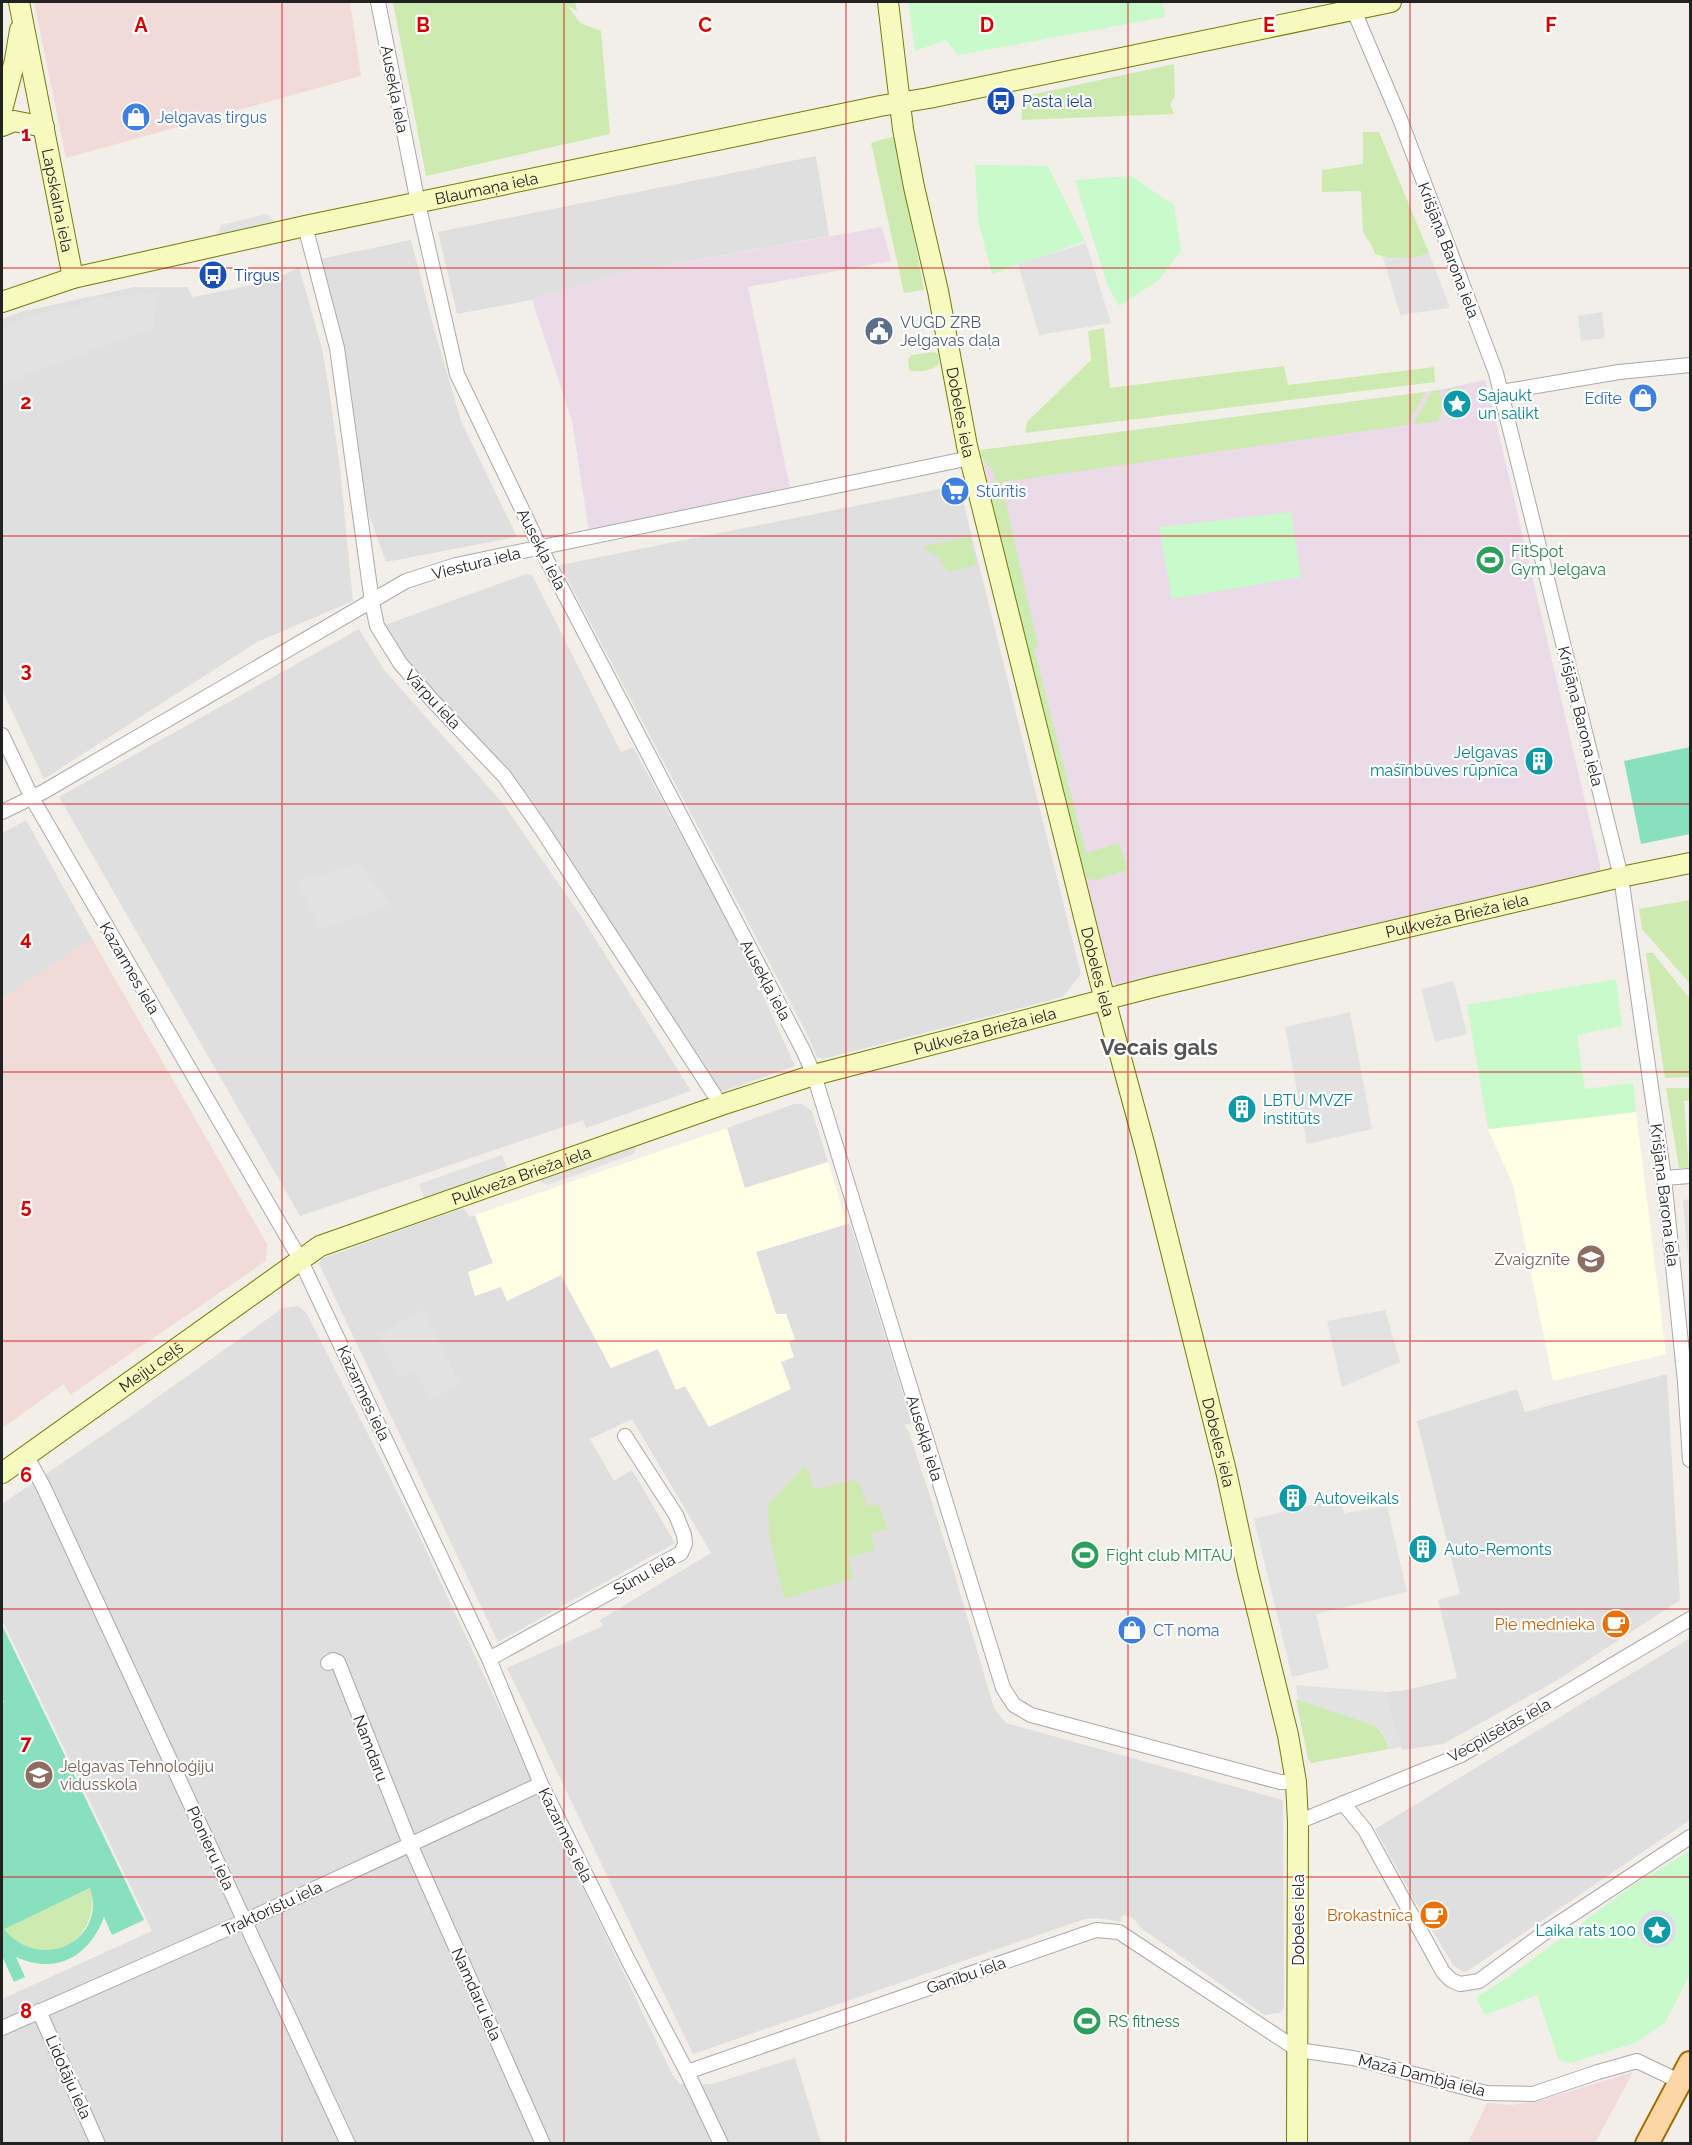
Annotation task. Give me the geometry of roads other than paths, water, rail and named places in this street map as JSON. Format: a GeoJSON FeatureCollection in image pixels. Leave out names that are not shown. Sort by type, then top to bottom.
{"type":"FeatureCollection","features":[{"type":"Feature","properties":{"kind":"main road"},"geometry":{"type":"LineString","coordinates":[[1647,2144],[1686,2072]]}},
{"type":"Feature","properties":{"kind":"street","name":"Ausekļa iela"},"geometry":{"type":"LineString","coordinates":[[378,2],[418,203],[457,374],[540,547],[814,1075],[990,1647],[1009,1698],[1021,1710],[1031,1715],[1280,1782],[1296,1782]]}},
{"type":"Feature","properties":{"kind":"street","name":"Dobeles iela"},"geometry":{"type":"LineString","coordinates":[[888,2],[903,129],[938,291],[970,459],[1226,1471],[1248,1573],[1288,1735],[1296,1782],[1298,1822],[1297,2144]]}},
{"type":"Feature","properties":{"kind":"street"},"geometry":{"type":"LineString","coordinates":[[901,102],[1203,42],[1351,5],[1391,2]]}},
{"type":"Feature","properties":{"kind":"street","name":"Krišjāņa Barona iela"},"geometry":{"type":"LineString","coordinates":[[1351,5],[1400,119],[1496,373],[1621,877],[1664,1178],[1685,1382],[1690,1460]]}},
{"type":"Feature","properties":{"kind":"street","name":"Lapskalna iela"},"geometry":{"type":"LineString","coordinates":[[2,110],[15,60],[21,8]]}},
{"type":"Feature","properties":{"kind":"street","name":"Lapskalna iela"},"geometry":{"type":"LineString","coordinates":[[21,8],[73,278]]}},
{"type":"Feature","properties":{"kind":"street","name":"Blaumaņa iela"},"geometry":{"type":"LineString","coordinates":[[73,278],[305,226],[901,102]]}},
{"type":"Feature","properties":{"kind":"street"},"geometry":{"type":"LineString","coordinates":[[2,126],[14,121],[44,127]]}},
{"type":"Feature","properties":{"kind":"street","name":"Vārpu iela"},"geometry":{"type":"LineString","coordinates":[[305,226],[337,348],[377,626],[399,663],[505,777],[721,1105]]}},
{"type":"Feature","properties":{"kind":"street"},"geometry":{"type":"LineString","coordinates":[[2,302],[73,278]]}},
{"type":"Feature","properties":{"kind":"street"},"geometry":{"type":"LineString","coordinates":[[1501,392],[1619,372],[1690,365]]}},
{"type":"Feature","properties":{"kind":"street","name":"Viestura iela"},"geometry":{"type":"LineString","coordinates":[[2,812],[32,798],[406,581],[456,565],[970,459]]}},
{"type":"Feature","properties":{"kind":"street","name":"Kazarmes iela"},"geometry":{"type":"LineString","coordinates":[[2,735],[32,798],[300,1259],[489,1659],[541,1784],[628,1960],[687,2072]]}},
{"type":"Feature","properties":{"kind":"street","name":"Pulkveža Brieža iela"},"geometry":{"type":"LineString","coordinates":[[300,1259],[320,1246],[721,1105],[814,1075],[1106,999],[1621,877],[1690,863]]}},
{"type":"Feature","properties":{"kind":"street"},"geometry":{"type":"LineString","coordinates":[[1664,1178],[1690,1176]]}},
{"type":"Feature","properties":{"kind":"street","name":"Meiju ceļš"},"geometry":{"type":"LineString","coordinates":[[2,1473],[300,1259]]}},
{"type":"Feature","properties":{"kind":"street","name":"Sūnu iela"},"geometry":{"type":"LineString","coordinates":[[489,1659],[681,1553],[685,1544],[684,1535],[675,1515],[625,1436]]}},
{"type":"Feature","properties":{"kind":"street","name":"Pionieru iela"},"geometry":{"type":"LineString","coordinates":[[26,1455],[46,1492],[348,2144]]}},
{"type":"Feature","properties":{"kind":"street","name":"Vecpilsētas iela"},"geometry":{"type":"LineString","coordinates":[[1298,1822],[1461,1755],[1690,1619]]}},
{"type":"Feature","properties":{"kind":"street","name":"Namdaru"},"geometry":{"type":"LineString","coordinates":[[328,1663],[333,1660],[338,1662],[410,1844]]}},
{"type":"Feature","properties":{"kind":"street","name":"Traktoristu iela"},"geometry":{"type":"LineString","coordinates":[[2,2028],[245,1921],[541,1784]]}},
{"type":"Feature","properties":{"kind":"street"},"geometry":{"type":"LineString","coordinates":[[1343,1803],[1365,1830],[1443,1972],[1451,1980],[1460,1984],[1479,1981],[1544,1933],[1690,1837]]}},
{"type":"Feature","properties":{"kind":"street","name":"Namdaru iela"},"geometry":{"type":"LineString","coordinates":[[410,1844],[543,2144]]}},
{"type":"Feature","properties":{"kind":"street","name":"Ganību iela"},"geometry":{"type":"LineString","coordinates":[[687,2072],[1096,1930],[1119,1932],[1298,2050]]}},
{"type":"Feature","properties":{"kind":"street","name":"Lidotāju iela"},"geometry":{"type":"LineString","coordinates":[[39,2011],[98,2144]]}},
{"type":"Feature","properties":{"kind":"street","name":"Mazā Dambja iela"},"geometry":{"type":"LineString","coordinates":[[1298,2050],[1353,2058],[1486,2093],[1533,2094],[1637,2061],[1686,2072]]}},
{"type":"Feature","properties":{"kind":"street"},"geometry":{"type":"LineString","coordinates":[[687,2072],[721,2144]]}},
{"type":"Feature","properties":{"kind":"place","name":"Pasta iela"},"geometry":{"type":"Point","coordinates":[1001,101]}},
{"type":"Feature","properties":{"kind":"place","name":"Jelgavas tirgus"},"geometry":{"type":"Point","coordinates":[136,117]}},
{"type":"Feature","properties":{"kind":"place","name":"Tirgus"},"geometry":{"type":"Point","coordinates":[213,275]}},
{"type":"Feature","properties":{"kind":"place","name":"VUGD ZRB Jelgavas daļa"},"geometry":{"type":"Point","coordinates":[879,331]}},
{"type":"Feature","properties":{"kind":"place","name":"Edīte"},"geometry":{"type":"Point","coordinates":[1643,398]}},
{"type":"Feature","properties":{"kind":"place","name":"Sajaukt un salikt"},"geometry":{"type":"Point","coordinates":[1457,404]}},
{"type":"Feature","properties":{"kind":"place","name":"Stūrītis"},"geometry":{"type":"Point","coordinates":[955,491]}},
{"type":"Feature","properties":{"kind":"place","name":"FitSpot Gym Jelgava"},"geometry":{"type":"Point","coordinates":[1490,560]}},
{"type":"Feature","properties":{"kind":"place","name":"Jelgavas mašīnbūves rūpnīca"},"geometry":{"type":"Point","coordinates":[1539,761]}},
{"type":"Feature","properties":{"kind":"place","name":"LBTU MVZF institūts"},"geometry":{"type":"Point","coordinates":[1242,1109]}},
{"type":"Feature","properties":{"kind":"place","name":"Zvaigznīte"},"geometry":{"type":"Point","coordinates":[1591,1259]}},
{"type":"Feature","properties":{"kind":"place","name":"Autoveikals"},"geometry":{"type":"Point","coordinates":[1293,1498]}},
{"type":"Feature","properties":{"kind":"place","name":"Auto-Remonts"},"geometry":{"type":"Point","coordinates":[1423,1549]}},
{"type":"Feature","properties":{"kind":"place","name":"Fight club MITAU"},"geometry":{"type":"Point","coordinates":[1085,1555]}},
{"type":"Feature","properties":{"kind":"place","name":"Pie mednieka"},"geometry":{"type":"Point","coordinates":[1616,1624]}},
{"type":"Feature","properties":{"kind":"place","name":"CT noma"},"geometry":{"type":"Point","coordinates":[1132,1630]}},
{"type":"Feature","properties":{"kind":"place","name":"Jelgavas Tehnoloģiju vidusskola"},"geometry":{"type":"Point","coordinates":[39,1775]}},
{"type":"Feature","properties":{"kind":"place","name":"Brokastnīca"},"geometry":{"type":"Point","coordinates":[1434,1915]}},
{"type":"Feature","properties":{"kind":"place","name":"Laika rats 100"},"geometry":{"type":"Point","coordinates":[1657,1930]}},
{"type":"Feature","properties":{"kind":"place","name":"RS fitness"},"geometry":{"type":"Point","coordinates":[1087,2021]}},
{"type":"Feature","properties":{"kind":"district","name":"Vecais gals"},"geometry":{"type":"Point","coordinates":[1159,1047]}}]}
